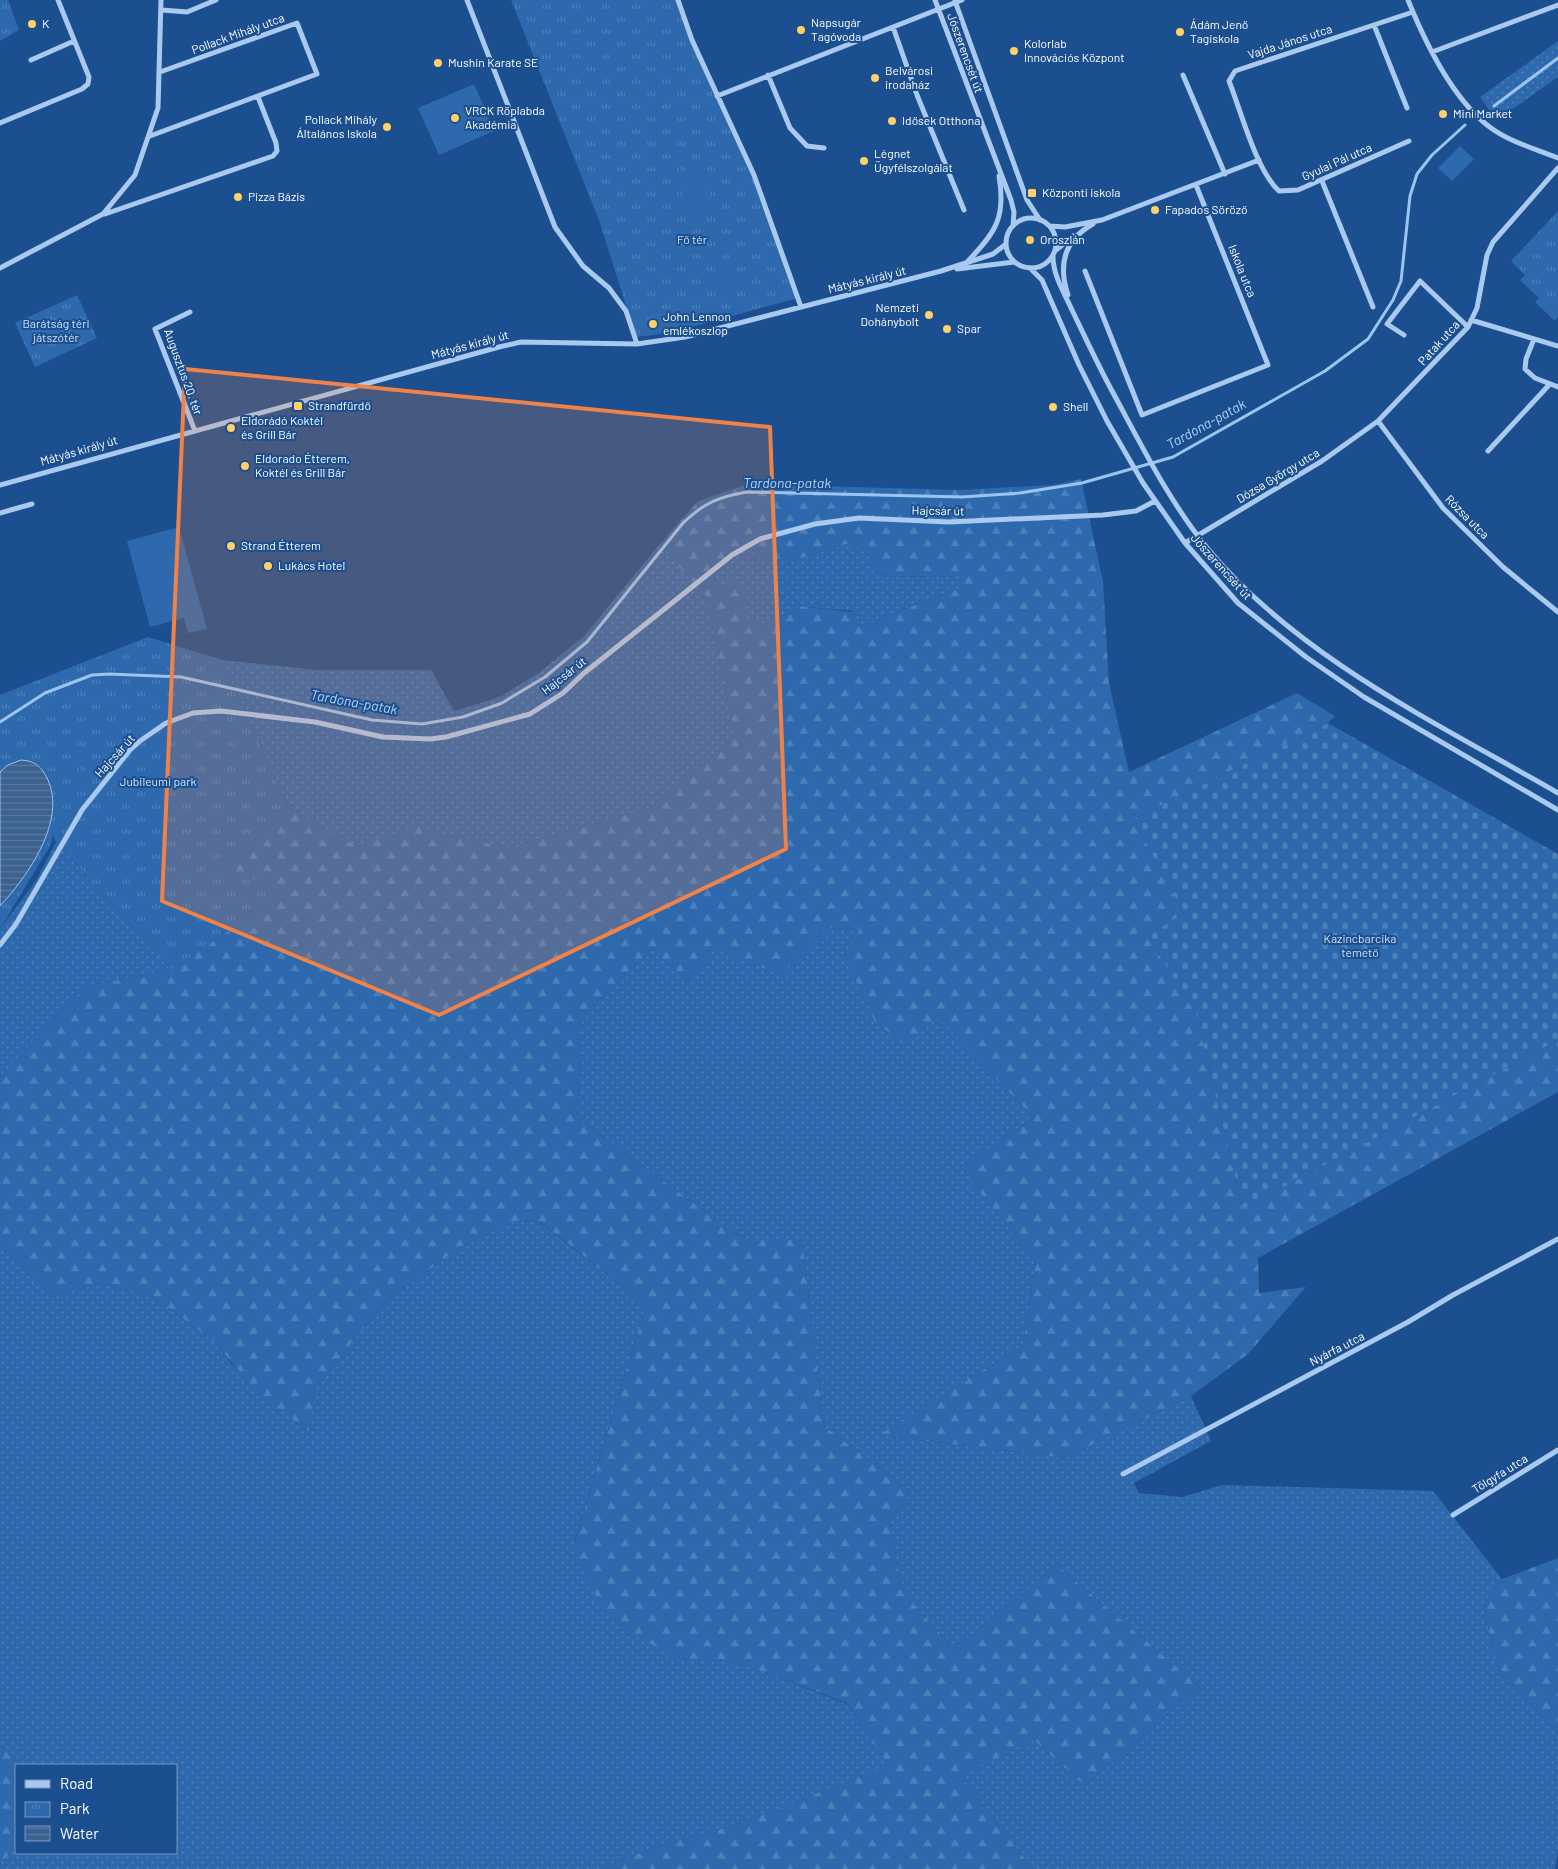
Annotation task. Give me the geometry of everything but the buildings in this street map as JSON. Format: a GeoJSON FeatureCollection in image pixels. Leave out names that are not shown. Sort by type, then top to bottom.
{"type":"FeatureCollection","features":[{"type":"Feature","properties":{"kind":"street"},"geometry":{"type":"LineString","coordinates":[[0,123],[82,89],[88,84],[89,77],[58,0]]}},
{"type":"Feature","properties":{"kind":"street"},"geometry":{"type":"LineString","coordinates":[[103,214],[135,175],[150,136],[158,108],[161,0]]}},
{"type":"Feature","properties":{"kind":"street"},"geometry":{"type":"LineString","coordinates":[[162,10],[187,12],[216,0]]}},
{"type":"Feature","properties":{"kind":"street"},"geometry":{"type":"LineString","coordinates":[[467,0],[555,227],[583,266],[609,288],[626,311],[637,344]]}},
{"type":"Feature","properties":{"kind":"street"},"geometry":{"type":"LineString","coordinates":[[678,0],[692,40],[754,175],[801,306]]}},
{"type":"Feature","properties":{"kind":"street","name":"Jószerencsét út"},"geometry":{"type":"LineString","coordinates":[[935,0],[1012,206],[1013,226]]}},
{"type":"Feature","properties":{"kind":"street"},"geometry":{"type":"LineString","coordinates":[[717,96],[938,10],[955,1],[962,0]]}},
{"type":"Feature","properties":{"kind":"street"},"geometry":{"type":"LineString","coordinates":[[1408,0],[1432,52],[1454,86],[1492,129],[1558,158]]}},
{"type":"Feature","properties":{"kind":"street","name":"Jószerencsét út"},"geometry":{"type":"LineString","coordinates":[[955,1],[1027,200],[1040,220]]}},
{"type":"Feature","properties":{"kind":"street"},"geometry":{"type":"LineString","coordinates":[[1432,52],[1558,5]]}},
{"type":"Feature","properties":{"kind":"street","name":"Vajda János utca"},"geometry":{"type":"LineString","coordinates":[[1259,160],[1229,81],[1235,71],[1413,12]]}},
{"type":"Feature","properties":{"kind":"street","name":"Pollack Mihály utca"},"geometry":{"type":"LineString","coordinates":[[150,136],[317,74],[297,24],[160,72]]}},
{"type":"Feature","properties":{"kind":"street"},"geometry":{"type":"LineString","coordinates":[[1374,25],[1407,108]]}},
{"type":"Feature","properties":{"kind":"street"},"geometry":{"type":"LineString","coordinates":[[893,27],[917,95],[964,210]]}},
{"type":"Feature","properties":{"kind":"street"},"geometry":{"type":"LineString","coordinates":[[30,60],[74,41]]}},
{"type":"Feature","properties":{"kind":"street"},"geometry":{"type":"LineString","coordinates":[[768,75],[790,128],[807,146],[824,148]]}},
{"type":"Feature","properties":{"kind":"street"},"geometry":{"type":"LineString","coordinates":[[1183,75],[1225,174]]}},
{"type":"Feature","properties":{"kind":"street"},"geometry":{"type":"LineString","coordinates":[[0,268],[103,214],[273,156],[277,150],[276,142],[258,97]]}},
{"type":"Feature","properties":{"kind":"street","name":"Gyulai Pál utca"},"geometry":{"type":"LineString","coordinates":[[1259,160],[1270,183],[1279,191],[1298,190],[1409,141]]}},
{"type":"Feature","properties":{"kind":"street"},"geometry":{"type":"LineString","coordinates":[[941,271],[1014,262],[1030,268],[1043,266],[1056,250],[1081,231],[1102,220],[1259,160]]}},
{"type":"Feature","properties":{"kind":"street"},"geometry":{"type":"LineString","coordinates":[[966,263],[990,237],[1001,214],[1001,192],[997,168]]}},
{"type":"Feature","properties":{"kind":"street","name":"Patak utca"},"geometry":{"type":"LineString","coordinates":[[1378,421],[1468,327],[1481,294],[1487,255],[1494,242],[1513,217],[1558,168]]}},
{"type":"Feature","properties":{"kind":"street"},"geometry":{"type":"LineString","coordinates":[[1322,181],[1373,308]]}},
{"type":"Feature","properties":{"kind":"street","name":"Iskola utca"},"geometry":{"type":"LineString","coordinates":[[1085,271],[1142,415],[1268,365],[1196,185]]}},
{"type":"Feature","properties":{"kind":"street"},"geometry":{"type":"LineString","coordinates":[[1014,262],[1008,254],[1006,244],[1008,233],[1013,226],[1026,218],[1040,220],[1050,226],[1070,227],[1102,220]]}},
{"type":"Feature","properties":{"kind":"street"},"geometry":{"type":"LineString","coordinates":[[1050,226],[1055,236],[1056,250]]}},
{"type":"Feature","properties":{"kind":"street"},"geometry":{"type":"LineString","coordinates":[[1073,312],[1065,286],[1062,263],[1070,243],[1081,231]]}},
{"type":"Feature","properties":{"kind":"street","name":"Mátyás király út"},"geometry":{"type":"LineString","coordinates":[[0,485],[521,342],[637,344],[685,337],[941,271],[993,254],[1006,244]]}},
{"type":"Feature","properties":{"kind":"street","name":"Jószerencsét út"},"geometry":{"type":"LineString","coordinates":[[1053,256],[1057,278],[1092,356],[1158,477],[1198,535],[1262,604],[1311,645],[1370,684],[1558,793]]}},
{"type":"Feature","properties":{"kind":"street","name":"Jószerencsét út"},"geometry":{"type":"LineString","coordinates":[[1030,268],[1042,280],[1079,365],[1126,456],[1185,543],[1238,604],[1306,657],[1364,697],[1555,808]]}},
{"type":"Feature","properties":{"kind":"street"},"geometry":{"type":"LineString","coordinates":[[1404,335],[1387,324],[1420,281],[1468,327]]}},
{"type":"Feature","properties":{"kind":"street","name":"Augusztus 20. tér"},"geometry":{"type":"LineString","coordinates":[[190,312],[155,329],[195,431]]}},
{"type":"Feature","properties":{"kind":"street"},"geometry":{"type":"LineString","coordinates":[[1471,320],[1558,346]]}},
{"type":"Feature","properties":{"kind":"street"},"geometry":{"type":"LineString","coordinates":[[1534,339],[1526,359],[1525,370],[1528,374],[1549,385],[1558,387]]}},
{"type":"Feature","properties":{"kind":"street"},"geometry":{"type":"LineString","coordinates":[[1488,451],[1549,385]]}},
{"type":"Feature","properties":{"kind":"street","name":"Dózsa György utca"},"geometry":{"type":"LineString","coordinates":[[1185,543],[1322,461],[1378,421]]}},
{"type":"Feature","properties":{"kind":"street","name":"Rózsa utca"},"geometry":{"type":"LineString","coordinates":[[1378,421],[1443,508],[1503,567],[1558,612]]}},
{"type":"Feature","properties":{"kind":"street","name":"Hajcsár út"},"geometry":{"type":"LineString","coordinates":[[0,945],[16,924],[82,810],[130,750],[166,723],[193,714],[220,711],[298,720],[383,737],[430,739],[464,733],[530,714],[562,693],[583,674],[732,555],[760,539],[815,524],[859,518],[949,522],[1103,515],[1136,511],[1155,501]]}},
{"type":"Feature","properties":{"kind":"street"},"geometry":{"type":"LineString","coordinates":[[0,514],[32,504]]}},
{"type":"Feature","properties":{"kind":"street"},"geometry":{"type":"LineString","coordinates":[[1555,808],[1558,800]]}},
{"type":"Feature","properties":{"kind":"street","name":"Nyárfa utca"},"geometry":{"type":"LineString","coordinates":[[1123,1474],[1408,1322],[1453,1295],[1558,1238]]}},
{"type":"Feature","properties":{"kind":"street","name":"Tölgyfa utca"},"geometry":{"type":"LineString","coordinates":[[1453,1515],[1558,1450]]}},
{"type":"Feature","properties":{"kind":"highlighted area"},"geometry":{"type":"Polygon","coordinates":[[[185,369],[770,427],[786,849],[439,1015],[162,901],[185,369]]]}},
{"type":"Feature","properties":{"kind":"green space"},"geometry":{"type":"Polygon","coordinates":[[[0,0],[8,0],[19,30],[0,41],[0,0]]]}},
{"type":"Feature","properties":{"kind":"green space","name":"Fő tér"},"geometry":{"type":"Polygon","coordinates":[[[511,0],[678,0],[692,40],[754,175],[798,298],[669,333],[636,337],[600,223],[511,0]]]}},
{"type":"Feature","properties":{"kind":"green space"},"geometry":{"type":"Polygon","coordinates":[[[1558,41],[1558,77],[1497,120],[1480,97],[1558,41]]]}},
{"type":"Feature","properties":{"kind":"green space","name":"VRCK Röplabda Akadémia"},"geometry":{"type":"Polygon","coordinates":[[[474,84],[494,131],[439,155],[418,108],[474,84]]]}},
{"type":"Feature","properties":{"kind":"green space"},"geometry":{"type":"Polygon","coordinates":[[[1460,146],[1474,159],[1452,181],[1438,168],[1460,146]]]}},
{"type":"Feature","properties":{"kind":"green space"},"geometry":{"type":"Polygon","coordinates":[[[688,173],[713,180],[703,215],[678,208],[688,173]]]}},
{"type":"Feature","properties":{"kind":"green space"},"geometry":{"type":"Polygon","coordinates":[[[1558,211],[1558,317],[1554,320],[1535,302],[1539,298],[1520,280],[1525,275],[1511,261],[1558,211]]]}},
{"type":"Feature","properties":{"kind":"green space"},"geometry":{"type":"Polygon","coordinates":[[[716,265],[734,271],[729,290],[710,284],[716,265]]]}},
{"type":"Feature","properties":{"kind":"green space","name":"Barátság téri játszótér"},"geometry":{"type":"Polygon","coordinates":[[[77,295],[97,338],[35,367],[15,323],[77,295]]]}},
{"type":"Feature","properties":{"kind":"green space"},"geometry":{"type":"Polygon","coordinates":[[[1081,479],[1103,582],[1109,683],[1129,772],[1297,693],[1335,716],[1328,723],[1133,819],[1184,914],[1147,935],[1196,1014],[1243,1209],[1558,1040],[1558,1092],[1258,1258],[1259,1293],[1306,1287],[1248,1354],[1191,1396],[1065,1458],[879,1435],[1023,1345],[1036,1262],[960,1167],[1034,1118],[938,1017],[906,1045],[875,1022],[844,955],[860,929],[827,928],[781,975],[715,949],[689,982],[652,949],[582,1016],[577,1118],[744,1240],[802,1240],[824,1426],[910,1491],[890,1524],[902,1591],[954,1649],[1057,1565],[1200,1687],[1085,1786],[1033,1739],[961,1777],[1033,1869],[599,1869],[655,1847],[742,1823],[889,1765],[847,1703],[756,1669],[726,1661],[678,1658],[637,1637],[603,1613],[573,1547],[645,1308],[634,1295],[540,1222],[514,1221],[460,1247],[383,1304],[315,1389],[308,1432],[256,1390],[213,1341],[155,1297],[98,1283],[55,1297],[0,1246],[0,1077],[86,986],[171,970],[287,890],[222,870],[288,807],[359,847],[414,826],[507,848],[650,808],[735,736],[706,596],[659,545],[698,501],[748,484],[960,490],[1052,485],[1081,479]],[[752,541],[709,571],[720,586],[732,578],[742,581],[747,619],[762,624],[776,617],[790,614],[799,606],[853,612],[860,625],[876,622],[885,616],[965,587],[959,576],[887,577],[876,570],[868,554],[850,543],[788,562],[755,562],[752,541]]]}},
{"type":"Feature","properties":{"kind":"green space"},"geometry":{"type":"Polygon","coordinates":[[[179,527],[207,629],[188,633],[184,618],[150,627],[127,541],[179,527]]]}},
{"type":"Feature","properties":{"kind":"green space"},"geometry":{"type":"Polygon","coordinates":[[[752,541],[755,562],[788,562],[850,543],[868,554],[876,570],[886,577],[959,576],[965,587],[885,616],[876,622],[859,625],[853,611],[799,606],[790,614],[776,617],[762,624],[747,619],[709,571],[752,541]]]}},
{"type":"Feature","properties":{"kind":"green space"},"geometry":{"type":"Polygon","coordinates":[[[659,545],[706,596],[735,736],[650,808],[507,848],[415,827],[359,847],[288,807],[222,660],[317,670],[431,670],[454,711],[500,697],[540,672],[584,636],[659,545]]]}},
{"type":"Feature","properties":{"kind":"green space","name":"Jubileumi park"},"geometry":{"type":"Polygon","coordinates":[[[148,637],[222,660],[288,807],[222,870],[288,890],[171,970],[56,842],[53,835],[50,846],[0,929],[0,906],[25,876],[51,825],[41,767],[32,761],[0,772],[0,695],[148,637]]]}},
{"type":"Feature","properties":{"kind":"green space","name":"Kazincbarcika temető"},"geometry":{"type":"Polygon","coordinates":[[[1328,723],[1558,854],[1558,1040],[1243,1209],[1196,1014],[1147,935],[1184,914],[1133,819],[1328,723]]]}},
{"type":"Feature","properties":{"kind":"green space"},"geometry":{"type":"Polygon","coordinates":[[[56,842],[171,970],[86,986],[0,1077],[0,929],[37,879],[56,842]]]}},
{"type":"Feature","properties":{"kind":"green space"},"geometry":{"type":"Polygon","coordinates":[[[827,928],[860,929],[906,1045],[938,1016],[1034,1118],[960,1167],[1036,1262],[1023,1345],[880,1435],[1065,1458],[1191,1396],[1211,1441],[1134,1483],[1139,1493],[1182,1497],[1222,1485],[1433,1491],[1502,1579],[1484,1604],[1495,1665],[1558,1735],[1558,1851],[1555,1869],[1033,1869],[961,1777],[1033,1738],[1085,1786],[1200,1687],[1057,1565],[954,1649],[902,1591],[890,1524],[910,1491],[824,1426],[802,1241],[744,1240],[577,1118],[582,1016],[652,949],[689,982],[715,948],[781,975],[827,928]]]}},
{"type":"Feature","properties":{"kind":"green space"},"geometry":{"type":"Polygon","coordinates":[[[514,1221],[539,1222],[634,1295],[645,1308],[573,1546],[678,1658],[726,1661],[756,1669],[847,1704],[890,1765],[742,1823],[655,1847],[599,1869],[0,1869],[0,1864],[15,1847],[15,1854],[178,1854],[178,1764],[24,1764],[0,1745],[0,1246],[55,1297],[98,1283],[155,1297],[213,1341],[232,1364],[307,1432],[315,1389],[383,1304],[460,1247],[514,1221]]]}},
{"type":"Feature","properties":{"kind":"green space"},"geometry":{"type":"Polygon","coordinates":[[[1558,1558],[1558,1735],[1495,1665],[1484,1604],[1502,1579],[1558,1558]]]}},
{"type":"Feature","properties":{"kind":"green space"},"geometry":{"type":"Polygon","coordinates":[[[0,1745],[24,1764],[15,1764],[15,1847],[0,1864],[0,1745]]]}},
{"type":"Feature","properties":{"kind":"water"},"geometry":{"type":"Polygon","coordinates":[[[21,760],[34,763],[45,774],[52,794],[52,812],[42,847],[22,880],[0,906],[0,772],[8,765],[21,760]]]}},
{"type":"Feature","properties":{"kind":"waterway","name":"Tardona-patak"},"geometry":{"type":"LineString","coordinates":[[1494,106],[1558,58]]}},
{"type":"Feature","properties":{"kind":"waterway","name":"Tardona-patak"},"geometry":{"type":"LineString","coordinates":[[0,722],[45,693],[92,675],[109,674],[181,677],[372,720],[422,724],[463,717],[502,703],[545,677],[587,642],[683,523],[698,510],[728,496],[747,492],[962,497],[1020,493],[1082,483],[1173,457],[1325,371],[1368,339],[1393,300],[1401,281],[1410,196],[1417,174],[1432,155],[1465,125]]}},
{"type":"Feature","properties":{"kind":"place","name":"K"},"geometry":{"type":"Point","coordinates":[32,24]}},
{"type":"Feature","properties":{"kind":"place","name":"Napsugár Tagóvoda"},"geometry":{"type":"Point","coordinates":[801,30]}},
{"type":"Feature","properties":{"kind":"place","name":"Ádám Jenő Tagiskola"},"geometry":{"type":"Point","coordinates":[1180,32]}},
{"type":"Feature","properties":{"kind":"place","name":"Kolorlab Innovációs Központ"},"geometry":{"type":"Point","coordinates":[1014,51]}},
{"type":"Feature","properties":{"kind":"place","name":"Mushin Karate SE"},"geometry":{"type":"Point","coordinates":[438,63]}},
{"type":"Feature","properties":{"kind":"place","name":"Belvárosi irodaház"},"geometry":{"type":"Point","coordinates":[875,78]}},
{"type":"Feature","properties":{"kind":"place","name":"Mini Market"},"geometry":{"type":"Point","coordinates":[1443,114]}},
{"type":"Feature","properties":{"kind":"place","name":"VRCK Röplabda Akadémia"},"geometry":{"type":"Point","coordinates":[455,118]}},
{"type":"Feature","properties":{"kind":"place","name":"Idősek Otthona"},"geometry":{"type":"Point","coordinates":[892,121]}},
{"type":"Feature","properties":{"kind":"place","name":"Pollack Mihály Általános Iskola"},"geometry":{"type":"Point","coordinates":[387,127]}},
{"type":"Feature","properties":{"kind":"place","name":"Légnet Ügyfélszolgálat"},"geometry":{"type":"Point","coordinates":[864,161]}},
{"type":"Feature","properties":{"kind":"place","name":"Központi iskola"},"geometry":{"type":"Point","coordinates":[1032,193]}},
{"type":"Feature","properties":{"kind":"place","name":"Pizza Bázis"},"geometry":{"type":"Point","coordinates":[238,197]}},
{"type":"Feature","properties":{"kind":"place","name":"Fapados Söröző"},"geometry":{"type":"Point","coordinates":[1155,210]}},
{"type":"Feature","properties":{"kind":"place","name":"Oroszlán"},"geometry":{"type":"Point","coordinates":[1030,240]}},
{"type":"Feature","properties":{"kind":"place","name":"Nemzeti Dohánybolt"},"geometry":{"type":"Point","coordinates":[929,315]}},
{"type":"Feature","properties":{"kind":"place","name":"John Lennon emlékoszlop"},"geometry":{"type":"Point","coordinates":[653,324]}},
{"type":"Feature","properties":{"kind":"place","name":"Spar"},"geometry":{"type":"Point","coordinates":[947,329]}},
{"type":"Feature","properties":{"kind":"place","name":"Strandfürdő"},"geometry":{"type":"Point","coordinates":[298,406]}},
{"type":"Feature","properties":{"kind":"place","name":"Shell"},"geometry":{"type":"Point","coordinates":[1053,407]}},
{"type":"Feature","properties":{"kind":"place","name":"Eldorádó Koktél és Grill Bár"},"geometry":{"type":"Point","coordinates":[231,428]}},
{"type":"Feature","properties":{"kind":"place","name":"Eldorado Étterem, Koktél és Grill Bár"},"geometry":{"type":"Point","coordinates":[245,466]}},
{"type":"Feature","properties":{"kind":"place","name":"Strand Étterem"},"geometry":{"type":"Point","coordinates":[231,546]}},
{"type":"Feature","properties":{"kind":"place","name":"Lukács Hotel"},"geometry":{"type":"Point","coordinates":[268,566]}}]}
